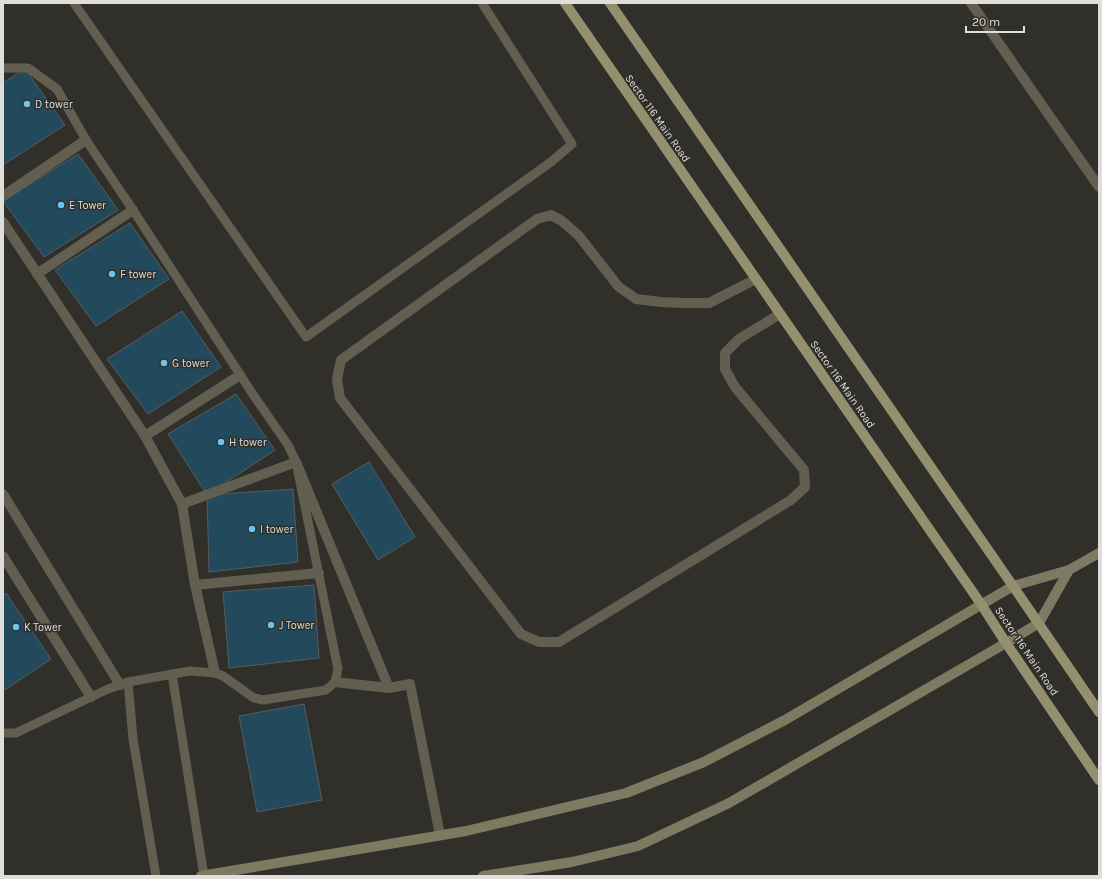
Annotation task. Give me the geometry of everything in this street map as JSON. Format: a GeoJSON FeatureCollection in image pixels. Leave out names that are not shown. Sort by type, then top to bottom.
{"type":"FeatureCollection","features":[{"type":"Feature","properties":{"kind":"main road","name":"Sector 116 Main Road"},"geometry":{"type":"LineString","coordinates":[[565,3],[981,604],[1099,780]]}},
{"type":"Feature","properties":{"kind":"main road"},"geometry":{"type":"LineString","coordinates":[[610,3],[1099,712]]}},
{"type":"Feature","properties":{"kind":"street"},"geometry":{"type":"LineString","coordinates":[[971,3],[1099,188]]}},
{"type":"Feature","properties":{"kind":"street"},"geometry":{"type":"LineString","coordinates":[[3,196],[86,140]]}},
{"type":"Feature","properties":{"kind":"street"},"geometry":{"type":"LineString","coordinates":[[37,274],[133,210]]}},
{"type":"Feature","properties":{"kind":"street"},"geometry":{"type":"LineString","coordinates":[[756,279],[709,302],[685,304],[636,299],[618,286],[579,236],[562,221],[551,215],[537,219],[341,360],[337,379],[340,398],[521,634],[538,642],[559,642],[791,500],[805,487],[804,470],[735,387],[725,369],[725,353],[738,339],[780,314]]}},
{"type":"Feature","properties":{"kind":"street"},"geometry":{"type":"LineString","coordinates":[[3,222],[145,436],[182,504],[196,585],[215,673]]}},
{"type":"Feature","properties":{"kind":"street"},"geometry":{"type":"LineString","coordinates":[[145,436],[240,375]]}},
{"type":"Feature","properties":{"kind":"street"},"geometry":{"type":"LineString","coordinates":[[182,504],[296,462],[389,688]]}},
{"type":"Feature","properties":{"kind":"street"},"geometry":{"type":"LineString","coordinates":[[3,494],[124,683]]}},
{"type":"Feature","properties":{"kind":"street"},"geometry":{"type":"LineString","coordinates":[[202,876],[466,831],[626,793],[704,762],[785,720],[1013,586],[1068,570],[1099,553]]}},
{"type":"Feature","properties":{"kind":"street"},"geometry":{"type":"LineString","coordinates":[[3,556],[91,697]]}},
{"type":"Feature","properties":{"kind":"street"},"geometry":{"type":"LineString","coordinates":[[483,876],[572,862],[638,846],[729,803],[1039,623],[1068,570]]}},
{"type":"Feature","properties":{"kind":"street"},"geometry":{"type":"LineString","coordinates":[[196,585],[319,574]]}},
{"type":"Feature","properties":{"kind":"street"},"geometry":{"type":"LineString","coordinates":[[335,682],[389,688],[410,684],[440,835]]}},
{"type":"Feature","properties":{"kind":"lane"},"geometry":{"type":"LineString","coordinates":[[74,3],[306,337],[550,162],[572,144],[482,3]]}},
{"type":"Feature","properties":{"kind":"lane"},"geometry":{"type":"LineString","coordinates":[[3,68],[28,68],[57,89],[86,140],[240,375],[288,445],[296,462],[338,669],[335,682],[326,690],[263,700],[254,698],[223,676],[215,673],[190,671],[124,683],[16,733],[3,733]]}},
{"type":"Feature","properties":{"kind":"lane"},"geometry":{"type":"LineString","coordinates":[[172,674],[202,876]]}},
{"type":"Feature","properties":{"kind":"lane"},"geometry":{"type":"LineString","coordinates":[[124,683],[156,876]]}},
{"type":"Feature","properties":{"kind":"building","name":"D tower"},"geometry":{"type":"Polygon","coordinates":[[[25,69],[65,125],[3,165],[3,83],[25,69]]]}},
{"type":"Feature","properties":{"kind":"building","name":"E Tower"},"geometry":{"type":"Polygon","coordinates":[[[78,154],[118,210],[44,257],[3,201],[78,154]]]}},
{"type":"Feature","properties":{"kind":"building","name":"F tower"},"geometry":{"type":"Polygon","coordinates":[[[130,223],[169,279],[96,326],[55,270],[130,223]]]}},
{"type":"Feature","properties":{"kind":"building","name":"G tower"},"geometry":{"type":"Polygon","coordinates":[[[182,311],[221,367],[148,414],[107,359],[182,311]]]}},
{"type":"Feature","properties":{"kind":"building","name":"H tower"},"geometry":{"type":"Polygon","coordinates":[[[236,394],[275,450],[207,495],[168,434],[236,394]]]}},
{"type":"Feature","properties":{"kind":"building"},"geometry":{"type":"Polygon","coordinates":[[[369,462],[415,537],[378,560],[332,484],[369,462]]]}},
{"type":"Feature","properties":{"kind":"building","name":"I tower"},"geometry":{"type":"Polygon","coordinates":[[[293,489],[298,562],[209,572],[207,495],[293,489]]]}},
{"type":"Feature","properties":{"kind":"building","name":"J Tower"},"geometry":{"type":"Polygon","coordinates":[[[314,585],[319,658],[229,668],[223,592],[314,585]]]}},
{"type":"Feature","properties":{"kind":"building","name":"K Tower"},"geometry":{"type":"Polygon","coordinates":[[[6,593],[51,659],[5,690],[3,687],[3,595],[6,593]]]}},
{"type":"Feature","properties":{"kind":"building"},"geometry":{"type":"Polygon","coordinates":[[[304,704],[322,800],[257,812],[239,716],[304,704]]]}},
{"type":"Feature","properties":{"kind":"place","name":"D tower"},"geometry":{"type":"Point","coordinates":[27,104]}},
{"type":"Feature","properties":{"kind":"place","name":"E Tower"},"geometry":{"type":"Point","coordinates":[61,205]}},
{"type":"Feature","properties":{"kind":"place","name":"F tower"},"geometry":{"type":"Point","coordinates":[112,274]}},
{"type":"Feature","properties":{"kind":"place","name":"G tower"},"geometry":{"type":"Point","coordinates":[164,363]}},
{"type":"Feature","properties":{"kind":"place","name":"H tower"},"geometry":{"type":"Point","coordinates":[221,442]}},
{"type":"Feature","properties":{"kind":"place","name":"I tower"},"geometry":{"type":"Point","coordinates":[252,529]}},
{"type":"Feature","properties":{"kind":"place","name":"J Tower"},"geometry":{"type":"Point","coordinates":[271,625]}},
{"type":"Feature","properties":{"kind":"place","name":"K Tower"},"geometry":{"type":"Point","coordinates":[16,627]}}]}
